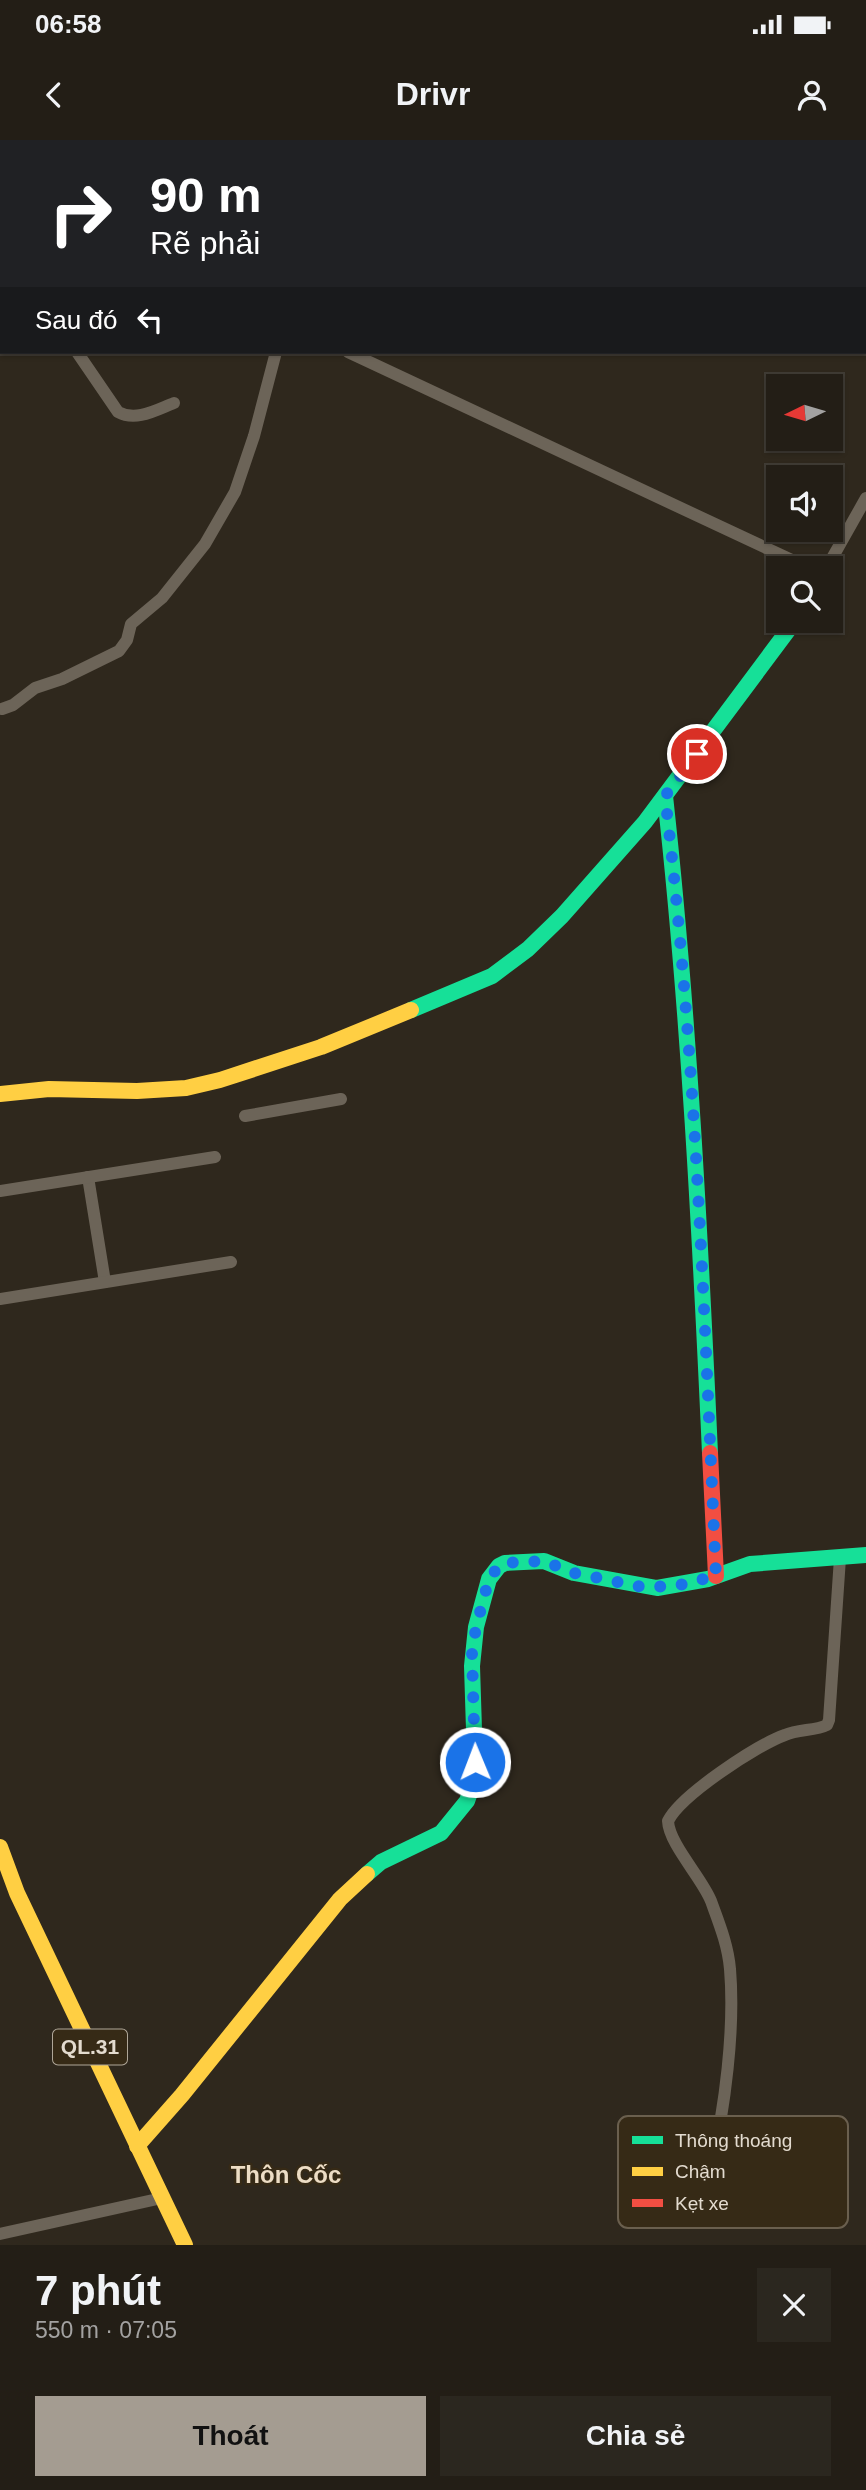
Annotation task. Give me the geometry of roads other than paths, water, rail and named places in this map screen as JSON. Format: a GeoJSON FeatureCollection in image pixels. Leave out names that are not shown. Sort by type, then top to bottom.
{"type":"FeatureCollection","features":[{"type":"Feature","properties":{"kind":"main road"},"geometry":{"type":"LineString","coordinates":[[0,1094],[49,1089],[125,1091],[186,1088],[321,1048],[492,976],[528,949],[562,916],[665,796],[785,633]]}},
{"type":"Feature","properties":{"kind":"main road"},"geometry":{"type":"LineString","coordinates":[[665,796],[677,889],[693,1106],[716,1576]]}},
{"type":"Feature","properties":{"kind":"main road"},"geometry":{"type":"LineString","coordinates":[[137,2146],[340,1899],[381,1862],[441,1833],[467,1801],[474,1781],[475,1762],[472,1653],[476,1627],[493,1571],[505,1563],[544,1561],[574,1573],[657,1588],[697,1581],[731,1569],[768,1561],[866,1555]]}},
{"type":"Feature","properties":{"kind":"main road","name":"QL.31"},"geometry":{"type":"LineString","coordinates":[[0,1847],[17,1893],[185,2245]]}},
{"type":"Feature","properties":{"kind":"street"},"geometry":{"type":"LineString","coordinates":[[78,354],[118,412],[125,416],[137,416],[174,403]]}},
{"type":"Feature","properties":{"kind":"street"},"geometry":{"type":"LineString","coordinates":[[2,709],[23,699],[35,688],[62,679],[119,651],[125,646],[131,624],[162,598],[205,544],[236,492],[275,354]]}},
{"type":"Feature","properties":{"kind":"street"},"geometry":{"type":"LineString","coordinates":[[352,354],[783,556]]}},
{"type":"Feature","properties":{"kind":"street"},"geometry":{"type":"LineString","coordinates":[[833,556],[866,498]]}},
{"type":"Feature","properties":{"kind":"street"},"geometry":{"type":"LineString","coordinates":[[245,1116],[341,1099]]}},
{"type":"Feature","properties":{"kind":"street"},"geometry":{"type":"LineString","coordinates":[[0,1191],[215,1157]]}},
{"type":"Feature","properties":{"kind":"street"},"geometry":{"type":"LineString","coordinates":[[88,1177],[105,1282]]}},
{"type":"Feature","properties":{"kind":"street"},"geometry":{"type":"LineString","coordinates":[[0,1299],[231,1262]]}},
{"type":"Feature","properties":{"kind":"street"},"geometry":{"type":"LineString","coordinates":[[722,2116],[730,2025],[730,1967],[723,1935],[708,1892],[671,1833],[668,1821],[704,1783],[757,1749],[785,1734],[827,1725],[837,1631],[840,1558]]}},
{"type":"Feature","properties":{"kind":"street"},"geometry":{"type":"LineString","coordinates":[[0,2234],[162,2198]]}},
{"type":"Feature","properties":{"kind":"district","name":"Thôn Cốc"},"geometry":{"type":"Point","coordinates":[286,2175]}}]}
